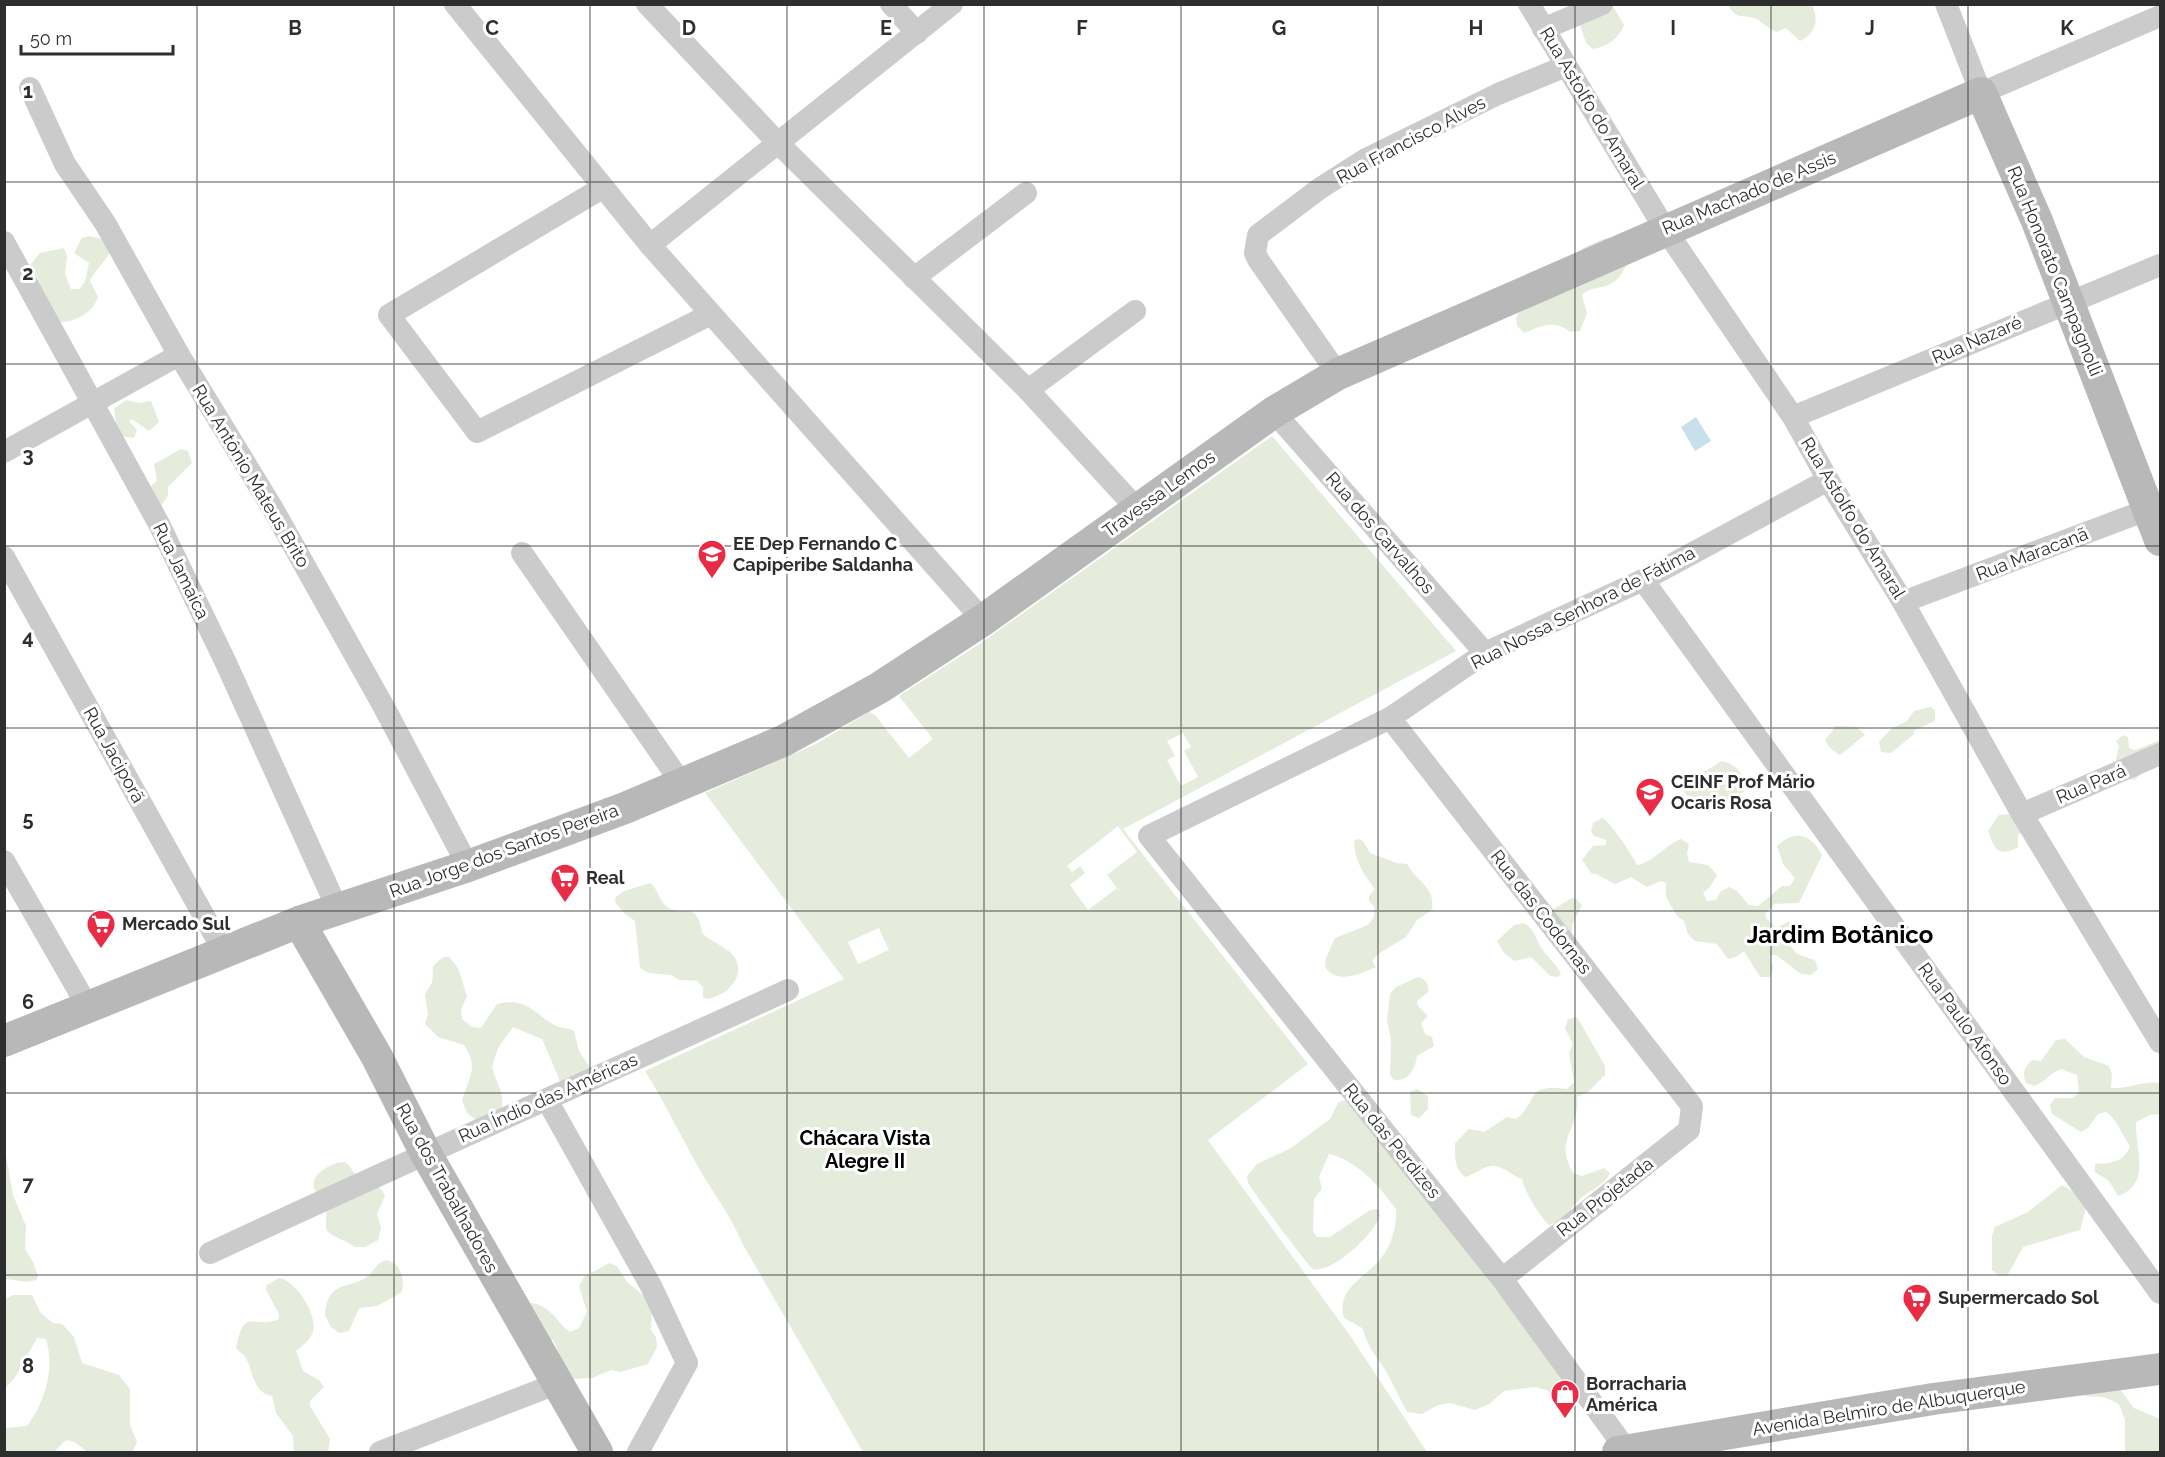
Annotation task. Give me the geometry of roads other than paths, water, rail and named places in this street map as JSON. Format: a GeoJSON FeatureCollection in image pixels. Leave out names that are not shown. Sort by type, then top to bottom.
{"type":"FeatureCollection","features":[{"type":"Feature","properties":{"kind":"street"},"geometry":{"type":"LineString","coordinates":[[455,4],[650,245],[983,620]]}},
{"type":"Feature","properties":{"kind":"street"},"geometry":{"type":"LineString","coordinates":[[647,4],[778,143],[1028,390],[1138,510]]}},
{"type":"Feature","properties":{"kind":"street"},"geometry":{"type":"LineString","coordinates":[[891,4],[917,33]]}},
{"type":"Feature","properties":{"kind":"street"},"geometry":{"type":"LineString","coordinates":[[650,245],[952,4]]}},
{"type":"Feature","properties":{"kind":"street","name":"Rua Astolfo do Amaral"},"geometry":{"type":"LineString","coordinates":[[1528,4],[1665,229],[1793,417],[1828,480],[1903,602],[2022,814],[2152,1009],[2160,1042]]}},
{"type":"Feature","properties":{"kind":"street"},"geometry":{"type":"LineString","coordinates":[[1543,29],[1602,4]]}},
{"type":"Feature","properties":{"kind":"street","name":"Rua Honorato Campagnolli"},"geometry":{"type":"LineString","coordinates":[[1946,4],[2154,508],[2160,540]]}},
{"type":"Feature","properties":{"kind":"street","name":"Rua Machado de Assis"},"geometry":{"type":"LineString","coordinates":[[1338,374],[1665,229],[2160,16]]}},
{"type":"Feature","properties":{"kind":"street","name":"Rua Francisco Alves"},"geometry":{"type":"LineString","coordinates":[[1338,374],[1259,261],[1255,253],[1258,235],[1319,189],[1366,159],[1498,94],[1566,66]]}},
{"type":"Feature","properties":{"kind":"street","name":"Rua Antônio Mateus Brito"},"geometry":{"type":"LineString","coordinates":[[30,88],[65,164],[105,223],[179,355],[279,519],[385,709],[468,866]]}},
{"type":"Feature","properties":{"kind":"street"},"geometry":{"type":"LineString","coordinates":[[602,188],[389,315],[477,432],[711,314]]}},
{"type":"Feature","properties":{"kind":"street"},"geometry":{"type":"LineString","coordinates":[[914,278],[1026,193]]}},
{"type":"Feature","properties":{"kind":"street","name":"Rua Jamaica"},"geometry":{"type":"LineString","coordinates":[[4,242],[159,524],[226,663],[338,910]]}},
{"type":"Feature","properties":{"kind":"street","name":"Rua Nazaré"},"geometry":{"type":"LineString","coordinates":[[1793,417],[2160,265]]}},
{"type":"Feature","properties":{"kind":"street"},"geometry":{"type":"LineString","coordinates":[[1028,390],[1135,311]]}},
{"type":"Feature","properties":{"kind":"street"},"geometry":{"type":"LineString","coordinates":[[4,452],[179,355]]}},
{"type":"Feature","properties":{"kind":"street","name":"Travessa Lemos"},"geometry":{"type":"LineString","coordinates":[[983,620],[1274,412],[1338,374]]}},
{"type":"Feature","properties":{"kind":"street","name":"Rua dos Carvalhos"},"geometry":{"type":"LineString","coordinates":[[1274,412],[1485,653]]}},
{"type":"Feature","properties":{"kind":"street","name":"Rua Nossa Senhora de Fátima"},"geometry":{"type":"LineString","coordinates":[[1149,836],[1390,718],[1485,653],[1643,580],[1828,480]]}},
{"type":"Feature","properties":{"kind":"street","name":"Rua Maracanã"},"geometry":{"type":"LineString","coordinates":[[1903,602],[2154,508]]}},
{"type":"Feature","properties":{"kind":"street"},"geometry":{"type":"LineString","coordinates":[[522,553],[682,784]]}},
{"type":"Feature","properties":{"kind":"street","name":"Rua Jaciporã"},"geometry":{"type":"LineString","coordinates":[[4,557],[224,952]]}},
{"type":"Feature","properties":{"kind":"street","name":"Rua Paulo Afonso"},"geometry":{"type":"LineString","coordinates":[[1643,580],[2160,1293]]}},
{"type":"Feature","properties":{"kind":"street","name":"Rua Jorge dos Santos Pereira"},"geometry":{"type":"LineString","coordinates":[[4,1041],[299,922],[468,866],[682,784],[783,741],[879,688],[983,620]]}},
{"type":"Feature","properties":{"kind":"street","name":"Rua das Codornas"},"geometry":{"type":"LineString","coordinates":[[1390,718],[1692,1106]]}},
{"type":"Feature","properties":{"kind":"street","name":"Rua Pará"},"geometry":{"type":"LineString","coordinates":[[2022,814],[2160,754]]}},
{"type":"Feature","properties":{"kind":"street","name":"Rua das Perdizes"},"geometry":{"type":"LineString","coordinates":[[1149,836],[1502,1279],[1625,1452]]}},
{"type":"Feature","properties":{"kind":"street"},"geometry":{"type":"LineString","coordinates":[[4,861],[88,1007]]}},
{"type":"Feature","properties":{"kind":"street","name":"Rua dos Trabalhadores"},"geometry":{"type":"LineString","coordinates":[[299,922],[377,1057],[425,1152],[597,1452]]}},
{"type":"Feature","properties":{"kind":"street","name":"Rua Índio das Américas"},"geometry":{"type":"LineString","coordinates":[[210,1253],[425,1152],[548,1100],[788,990]]}},
{"type":"Feature","properties":{"kind":"street"},"geometry":{"type":"LineString","coordinates":[[548,1100],[651,1286],[687,1363],[638,1452]]}},
{"type":"Feature","properties":{"kind":"street","name":"Rua Projetada"},"geometry":{"type":"LineString","coordinates":[[1502,1279],[1689,1130],[1692,1106]]}},
{"type":"Feature","properties":{"kind":"street","name":"Avenida Belmiro de Albuquerque"},"geometry":{"type":"LineString","coordinates":[[1625,1452],[1933,1399],[2160,1369]]}},
{"type":"Feature","properties":{"kind":"street"},"geometry":{"type":"LineString","coordinates":[[380,1452],[556,1384]]}},
{"type":"Feature","properties":{"kind":"water"},"geometry":{"type":"Polygon","coordinates":[[[1696,417],[1711,441],[1695,451],[1681,427],[1696,417]]]}},
{"type":"Feature","properties":{"kind":"place","name":"EE Dep Fernando C Capiperibe Saldanha"},"geometry":{"type":"Point","coordinates":[712,580]}},
{"type":"Feature","properties":{"kind":"place","name":"CEINF Prof Mário Ocaris Rosa"},"geometry":{"type":"Point","coordinates":[1650,818]}},
{"type":"Feature","properties":{"kind":"place","name":"Real"},"geometry":{"type":"Point","coordinates":[565,904]}},
{"type":"Feature","properties":{"kind":"place","name":"Mercado Sul"},"geometry":{"type":"Point","coordinates":[101,950]}},
{"type":"Feature","properties":{"kind":"place","name":"Supermercado Sol"},"geometry":{"type":"Point","coordinates":[1917,1324]}},
{"type":"Feature","properties":{"kind":"place","name":"Borracharia América"},"geometry":{"type":"Point","coordinates":[1565,1420]}},
{"type":"Feature","properties":{"kind":"district","name":"Jardim Botânico"},"geometry":{"type":"Point","coordinates":[1840,935]}},
{"type":"Feature","properties":{"kind":"district","name":"Chácara Vista Alegre II"},"geometry":{"type":"Point","coordinates":[865,1150]}}]}
